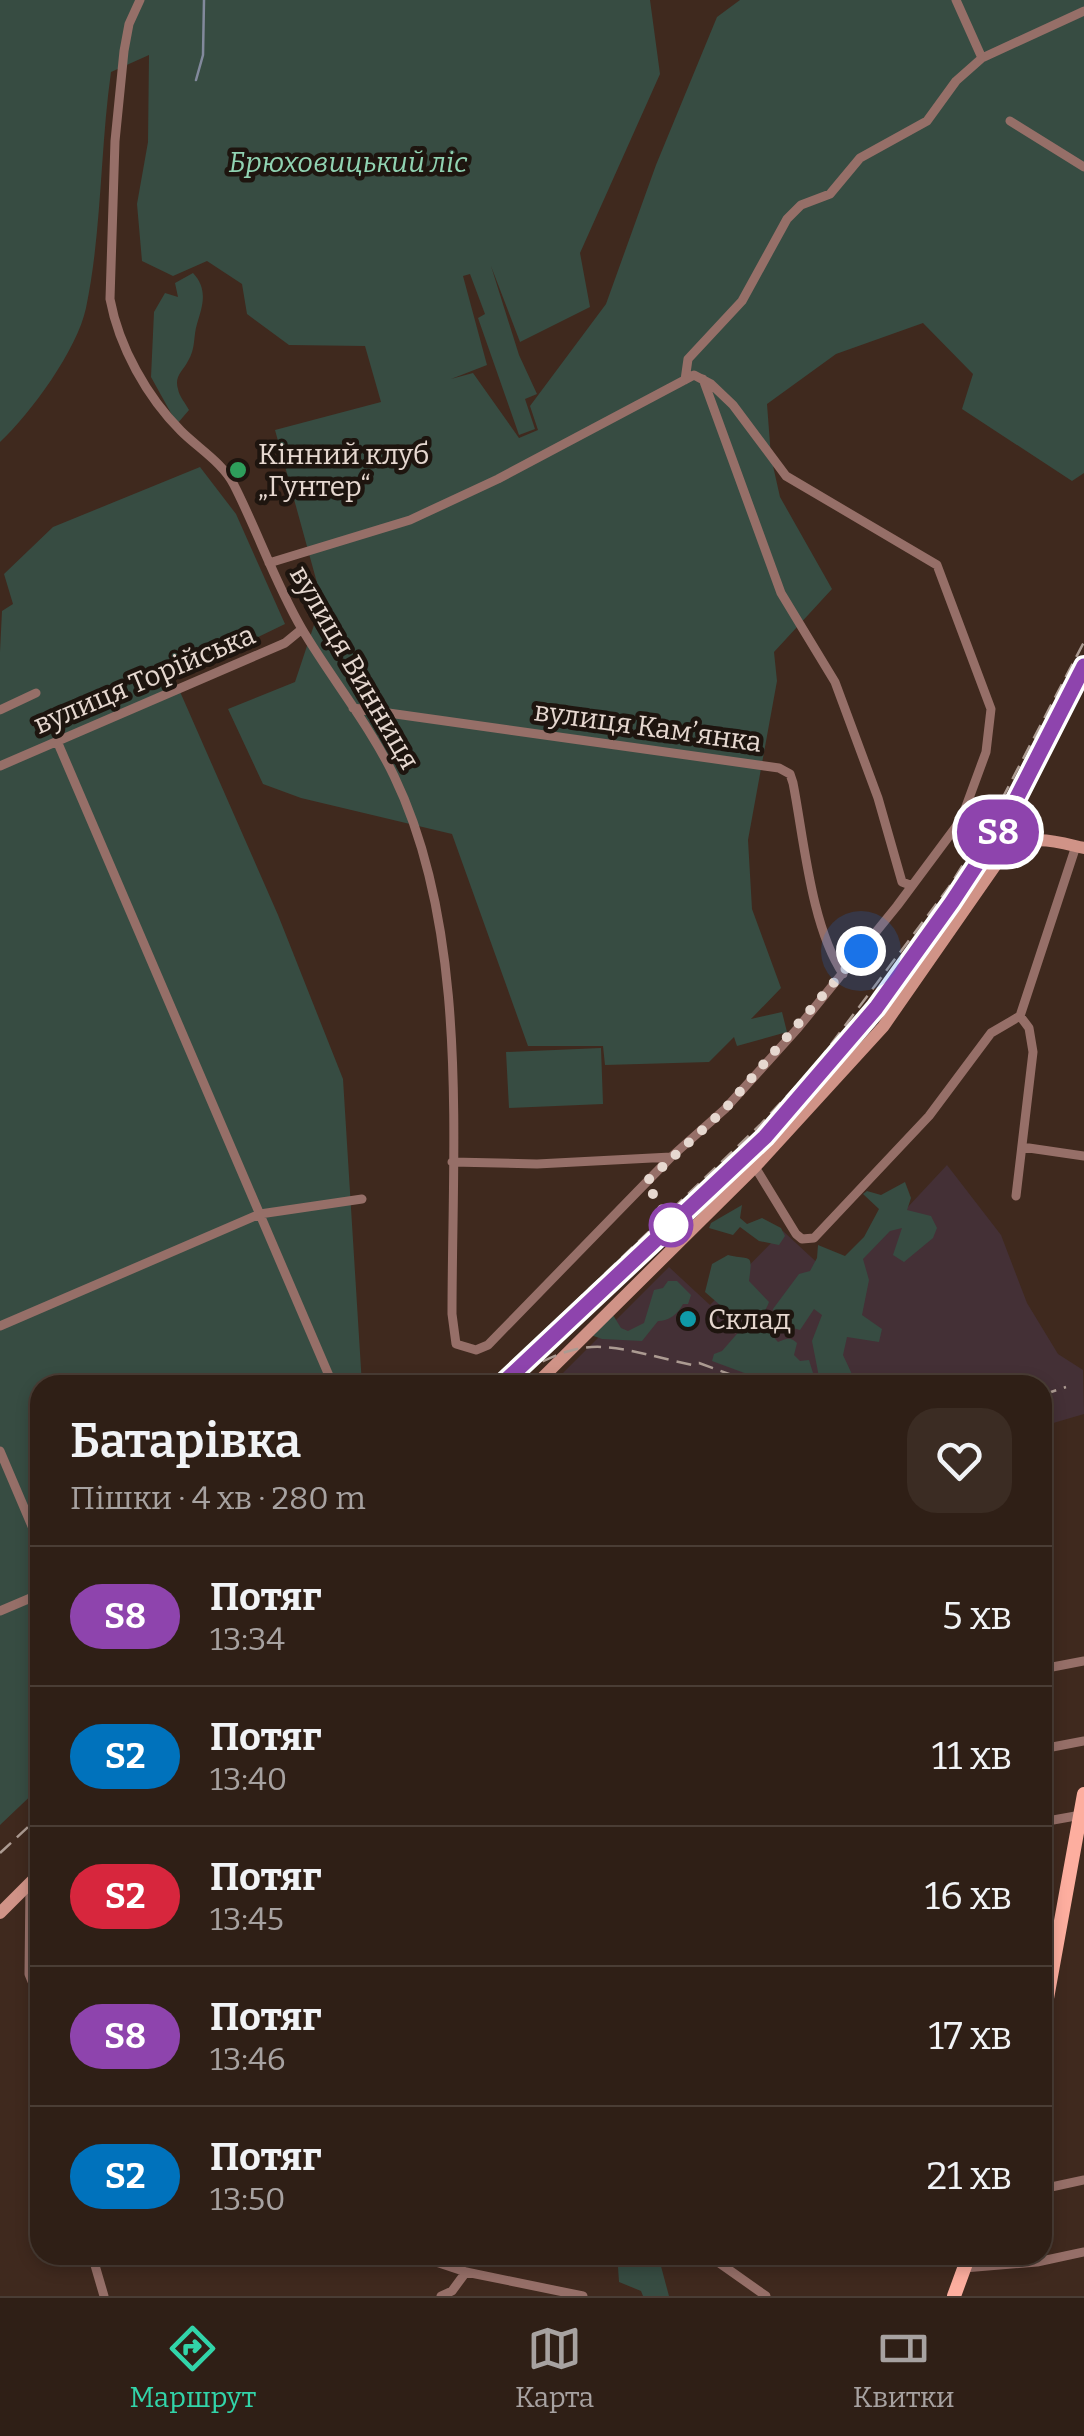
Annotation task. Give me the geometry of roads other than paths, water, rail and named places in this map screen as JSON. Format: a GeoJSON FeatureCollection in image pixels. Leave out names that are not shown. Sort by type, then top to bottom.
{"type":"FeatureCollection","features":[{"type":"Feature","properties":{"kind":"main road"},"geometry":{"type":"LineString","coordinates":[[544,1375],[755,1166],[883,1027],[1004,853],[1028,840],[1046,839],[1080,847]]}},
{"type":"Feature","properties":{"kind":"main road"},"geometry":{"type":"LineString","coordinates":[[1052,1961],[1084,1794]]}},
{"type":"Feature","properties":{"kind":"main road"},"geometry":{"type":"LineString","coordinates":[[0,1914],[30,1883]]}},
{"type":"Feature","properties":{"kind":"main road"},"geometry":{"type":"LineString","coordinates":[[954,2296],[965,2265]]}},
{"type":"Feature","properties":{"kind":"street","name":"вулиця Винниця"},"geometry":{"type":"LineString","coordinates":[[140,0],[126,35],[115,141],[110,274],[113,317],[130,358],[177,427],[227,472],[302,629],[394,777],[426,868],[437,915],[450,1024],[452,1314],[456,1344],[476,1350],[488,1345],[670,1157]]}},
{"type":"Feature","properties":{"kind":"street"},"geometry":{"type":"LineString","coordinates":[[956,0],[982,58]]}},
{"type":"Feature","properties":{"kind":"street"},"geometry":{"type":"LineString","coordinates":[[685,380],[688,360],[742,301],[787,219],[801,205],[830,194],[860,158],[926,121],[956,81],[982,58],[1084,11]]}},
{"type":"Feature","properties":{"kind":"street"},"geometry":{"type":"LineString","coordinates":[[1010,122],[1084,167]]}},
{"type":"Feature","properties":{"kind":"street"},"geometry":{"type":"LineString","coordinates":[[270,563],[410,520],[498,479],[694,375],[702,377],[733,405],[786,476],[937,565],[992,715],[984,760],[960,820],[843,974],[725,1109],[670,1157],[536,1164],[452,1162]]}},
{"type":"Feature","properties":{"kind":"street"},"geometry":{"type":"LineString","coordinates":[[702,377],[781,594],[836,682],[878,798],[902,882],[910,886]]}},
{"type":"Feature","properties":{"kind":"street","name":"вулиця Торійська"},"geometry":{"type":"LineString","coordinates":[[0,766],[285,643],[302,629]]}},
{"type":"Feature","properties":{"kind":"street"},"geometry":{"type":"LineString","coordinates":[[0,710],[36,693]]}},
{"type":"Feature","properties":{"kind":"street","name":"вулиця Камʼянка"},"geometry":{"type":"LineString","coordinates":[[353,708],[780,768],[790,774],[793,782],[808,868],[828,941],[843,974]]}},
{"type":"Feature","properties":{"kind":"street"},"geometry":{"type":"LineString","coordinates":[[57,741],[328,1375]]}},
{"type":"Feature","properties":{"kind":"street"},"geometry":{"type":"LineString","coordinates":[[755,1166],[796,1234],[802,1239],[814,1238],[930,1116],[991,1033],[1020,1016],[1080,847]]}},
{"type":"Feature","properties":{"kind":"street"},"geometry":{"type":"LineString","coordinates":[[1016,1196],[1033,1052],[1029,1028],[1020,1016]]}},
{"type":"Feature","properties":{"kind":"street"},"geometry":{"type":"LineString","coordinates":[[1022,1147],[1084,1156]]}},
{"type":"Feature","properties":{"kind":"street"},"geometry":{"type":"LineString","coordinates":[[0,1326],[260,1214],[362,1199]]}},
{"type":"Feature","properties":{"kind":"street"},"geometry":{"type":"LineString","coordinates":[[0,1451],[30,1522]]}},
{"type":"Feature","properties":{"kind":"street"},"geometry":{"type":"LineString","coordinates":[[0,1611],[30,1598]]}},
{"type":"Feature","properties":{"kind":"street"},"geometry":{"type":"LineString","coordinates":[[1052,1667],[1084,1661]]}},
{"type":"Feature","properties":{"kind":"street"},"geometry":{"type":"LineString","coordinates":[[1052,1746],[1084,1741]]}},
{"type":"Feature","properties":{"kind":"street"},"geometry":{"type":"LineString","coordinates":[[1052,1821],[1081,1818]]}},
{"type":"Feature","properties":{"kind":"street"},"geometry":{"type":"LineString","coordinates":[[1052,2186],[1084,2180]]}},
{"type":"Feature","properties":{"kind":"street"},"geometry":{"type":"LineString","coordinates":[[1052,2259],[1084,2252]]}},
{"type":"Feature","properties":{"kind":"street"},"geometry":{"type":"LineString","coordinates":[[95,2265],[104,2296]]}},
{"type":"Feature","properties":{"kind":"street"},"geometry":{"type":"LineString","coordinates":[[445,2265],[583,2296]]}},
{"type":"Feature","properties":{"kind":"street"},"geometry":{"type":"LineString","coordinates":[[722,2265],[766,2296]]}},
{"type":"Feature","properties":{"kind":"street"},"geometry":{"type":"LineString","coordinates":[[441,2296],[452,2292],[466,2272]]}},
{"type":"Feature","properties":{"kind":"waterway"},"geometry":{"type":"LineString","coordinates":[[196,80],[203,55],[204,0]]}},
{"type":"Feature","properties":{"kind":"railway"},"geometry":{"type":"LineString","coordinates":[[499,1375],[760,1125],[814,1067],[949,887],[991,820],[1084,642]]}},
{"type":"Feature","properties":{"kind":"railway"},"geometry":{"type":"LineString","coordinates":[[519,1375],[555,1356],[595,1347],[692,1365],[699,1363],[732,1375]]}},
{"type":"Feature","properties":{"kind":"railway"},"geometry":{"type":"LineString","coordinates":[[1052,1392],[1066,1387]]}},
{"type":"Feature","properties":{"kind":"railway"},"geometry":{"type":"LineString","coordinates":[[0,1853],[30,1825]]}},
{"type":"Feature","properties":{"kind":"train","name":"S8"},"geometry":{"type":"LineString","coordinates":[[512,1375],[765,1137],[876,1008],[1004,823],[1084,666]]}},
{"type":"Feature","properties":{"kind":"place","name":"Кінний клуб „Гунтер“"},"geometry":{"type":"Point","coordinates":[238,470]}},
{"type":"Feature","properties":{"kind":"place","name":"Склад"},"geometry":{"type":"Point","coordinates":[688,1319]}},
{"type":"Feature","properties":{"kind":"park label","name":"Брюховицький ліс"},"geometry":{"type":"Point","coordinates":[348,162]}}]}
